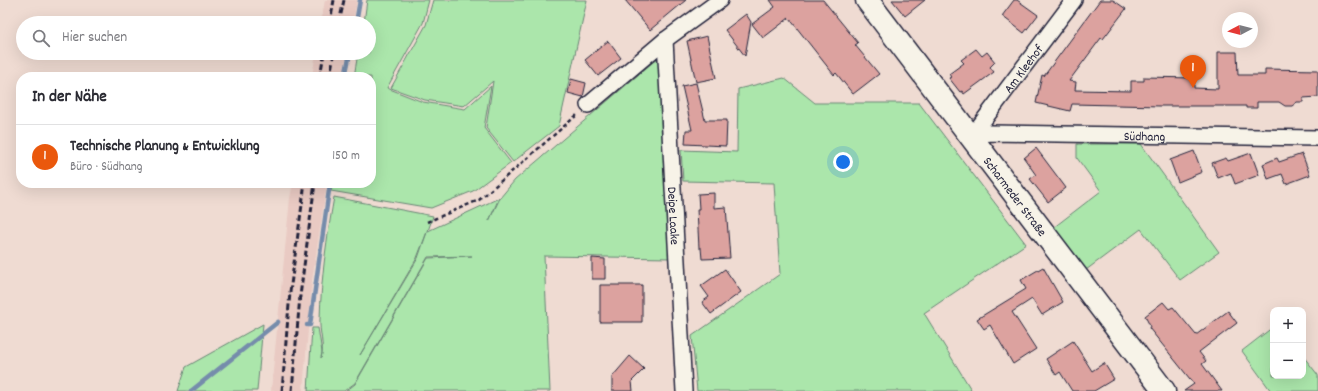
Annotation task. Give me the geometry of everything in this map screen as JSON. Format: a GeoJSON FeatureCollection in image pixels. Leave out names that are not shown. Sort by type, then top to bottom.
{"type":"FeatureCollection","features":[{"type":"Feature","properties":{"kind":"street"},"geometry":{"type":"LineString","coordinates":[[588,105],[665,40],[720,0]]}},
{"type":"Feature","properties":{"kind":"street","name":"Scharmeder Straße"},"geometry":{"type":"LineString","coordinates":[[867,0],[1164,391]]}},
{"type":"Feature","properties":{"kind":"street","name":"Am Kleehof"},"geometry":{"type":"LineString","coordinates":[[972,137],[1074,0]]}},
{"type":"Feature","properties":{"kind":"street","name":"Deipe Laake"},"geometry":{"type":"LineString","coordinates":[[665,40],[684,391]]}},
{"type":"Feature","properties":{"kind":"street","name":"Südhang"},"geometry":{"type":"LineString","coordinates":[[972,137],[990,133],[1318,138]]}},
{"type":"Feature","properties":{"kind":"path"},"geometry":{"type":"LineString","coordinates":[[427,222],[479,200],[588,105]]}},
{"type":"Feature","properties":{"kind":"shaded area"},"geometry":{"type":"Polygon","coordinates":[[[325,0],[357,0],[354,16],[322,16],[325,0]]]}},
{"type":"Feature","properties":{"kind":"shaded area"},"geometry":{"type":"Polygon","coordinates":[[[315,60],[346,60],[344,72],[313,72],[315,60]]]}},
{"type":"Feature","properties":{"kind":"shaded area"},"geometry":{"type":"Polygon","coordinates":[[[292,188],[326,188],[312,281],[303,391],[271,391],[292,188]]]}},
{"type":"Feature","properties":{"kind":"green space"},"geometry":{"type":"Polygon","coordinates":[[[367,0],[429,0],[423,23],[387,88],[423,102],[465,109],[491,86],[484,128],[511,163],[473,191],[431,208],[331,191],[332,188],[376,188],[376,72],[355,72],[357,60],[376,60],[376,16],[365,16],[367,0]]]}},
{"type":"Feature","properties":{"kind":"green space"},"geometry":{"type":"Polygon","coordinates":[[[433,0],[587,0],[559,126],[513,162],[486,128],[493,81],[464,106],[425,100],[391,88],[426,25],[433,0]]]}},
{"type":"Feature","properties":{"kind":"green space"},"geometry":{"type":"Polygon","coordinates":[[[659,57],[670,258],[544,256],[550,391],[346,391],[355,384],[428,258],[472,256],[428,257],[355,383],[344,391],[308,391],[312,328],[318,328],[322,352],[320,324],[323,273],[334,197],[433,216],[428,231],[499,198],[489,221],[500,198],[515,180],[659,57]],[[427,232],[417,258],[360,355],[418,258],[427,232]]]}},
{"type":"Feature","properties":{"kind":"green space"},"geometry":{"type":"Polygon","coordinates":[[[784,78],[815,103],[919,103],[1026,244],[924,313],[972,391],[697,391],[692,336],[780,274],[774,183],[683,181],[681,150],[737,152],[738,89],[784,78]]]}},
{"type":"Feature","properties":{"kind":"green space"},"geometry":{"type":"Polygon","coordinates":[[[1077,144],[1141,144],[1219,252],[1180,280],[1141,229],[1086,270],[1053,228],[1101,191],[1077,158],[1077,144]]]}},
{"type":"Feature","properties":{"kind":"green space"},"geometry":{"type":"Polygon","coordinates":[[[263,324],[257,391],[178,391],[186,367],[263,324]]]}},
{"type":"Feature","properties":{"kind":"green space"},"geometry":{"type":"Polygon","coordinates":[[[1270,329],[1270,379],[1306,379],[1306,360],[1318,375],[1318,391],[1271,391],[1242,351],[1270,329]]]}},
{"type":"Feature","properties":{"kind":"building"},"geometry":{"type":"Polygon","coordinates":[[[625,0],[686,0],[650,30],[625,0]]]}},
{"type":"Feature","properties":{"kind":"building"},"geometry":{"type":"Polygon","coordinates":[[[770,0],[823,0],[858,43],[855,45],[879,74],[853,94],[836,73],[834,75],[789,18],[763,38],[752,24],[775,7],[770,0]]]}},
{"type":"Feature","properties":{"kind":"building"},"geometry":{"type":"Polygon","coordinates":[[[892,0],[925,0],[905,16],[892,0]]]}},
{"type":"Feature","properties":{"kind":"building"},"geometry":{"type":"Polygon","coordinates":[[[1014,0],[1017,0],[1038,15],[1024,33],[1002,16],[1014,0]]]}},
{"type":"Feature","properties":{"kind":"building"},"geometry":{"type":"Polygon","coordinates":[[[1100,0],[1113,0],[1126,9],[1103,39],[1101,38],[1069,81],[1076,82],[1075,90],[1131,91],[1131,81],[1144,81],[1144,77],[1194,78],[1194,88],[1218,89],[1218,52],[1237,52],[1238,75],[1265,75],[1265,69],[1318,70],[1318,97],[1303,98],[1303,102],[1297,102],[1292,106],[1285,106],[1279,102],[1257,102],[1257,108],[1246,108],[1246,106],[1072,104],[1070,111],[1036,103],[1042,75],[1044,76],[1100,0]]]}},
{"type":"Feature","properties":{"kind":"building"},"geometry":{"type":"Polygon","coordinates":[[[746,14],[751,22],[745,56],[725,30],[746,14]]]}},
{"type":"Feature","properties":{"kind":"building"},"geometry":{"type":"Polygon","coordinates":[[[707,36],[716,78],[696,82],[687,41],[707,36]]]}},
{"type":"Feature","properties":{"kind":"building"},"geometry":{"type":"Polygon","coordinates":[[[608,41],[621,58],[598,76],[585,60],[608,41]]]}},
{"type":"Feature","properties":{"kind":"building"},"geometry":{"type":"Polygon","coordinates":[[[976,49],[982,56],[987,52],[995,62],[990,67],[994,72],[964,94],[962,91],[960,92],[949,78],[951,77],[949,74],[964,63],[961,60],[976,49]]]}},
{"type":"Feature","properties":{"kind":"building"},"geometry":{"type":"Polygon","coordinates":[[[571,79],[586,83],[583,97],[568,93],[571,79]]]}},
{"type":"Feature","properties":{"kind":"building"},"geometry":{"type":"Polygon","coordinates":[[[696,83],[705,120],[727,120],[726,146],[685,144],[686,130],[692,130],[682,86],[696,83]]]}},
{"type":"Feature","properties":{"kind":"building"},"geometry":{"type":"Polygon","coordinates":[[[1036,148],[1066,188],[1048,202],[1030,179],[1036,175],[1024,158],[1036,148]]]}},
{"type":"Feature","properties":{"kind":"building"},"geometry":{"type":"Polygon","coordinates":[[[1194,151],[1202,172],[1178,182],[1170,160],[1194,151]]]}},
{"type":"Feature","properties":{"kind":"building"},"geometry":{"type":"Polygon","coordinates":[[[1251,153],[1259,175],[1235,184],[1231,173],[1218,178],[1212,163],[1226,158],[1228,161],[1251,153]]]}},
{"type":"Feature","properties":{"kind":"building"},"geometry":{"type":"Polygon","coordinates":[[[1302,154],[1310,175],[1286,184],[1282,174],[1268,179],[1263,164],[1277,158],[1279,162],[1302,154]]]}},
{"type":"Feature","properties":{"kind":"building"},"geometry":{"type":"Polygon","coordinates":[[[714,193],[714,208],[726,207],[730,258],[702,259],[701,248],[699,248],[697,209],[699,209],[698,194],[714,193]]]}},
{"type":"Feature","properties":{"kind":"building"},"geometry":{"type":"Polygon","coordinates":[[[592,258],[605,259],[605,279],[592,279],[592,258]]]}},
{"type":"Feature","properties":{"kind":"building"},"geometry":{"type":"Polygon","coordinates":[[[1043,267],[1063,302],[1042,315],[1032,299],[1012,312],[1036,349],[1013,364],[990,325],[984,329],[977,319],[1026,289],[1021,280],[1043,267]]]}},
{"type":"Feature","properties":{"kind":"building"},"geometry":{"type":"Polygon","coordinates":[[[725,269],[741,292],[711,314],[702,302],[709,297],[701,286],[725,269]]]}},
{"type":"Feature","properties":{"kind":"building"},"geometry":{"type":"Polygon","coordinates":[[[600,285],[642,285],[642,322],[600,322],[600,285]]]}},
{"type":"Feature","properties":{"kind":"building"},"geometry":{"type":"Polygon","coordinates":[[[1163,302],[1169,309],[1173,307],[1196,335],[1228,311],[1237,323],[1199,352],[1206,361],[1202,364],[1222,391],[1184,391],[1194,384],[1149,328],[1150,326],[1145,316],[1163,302]]]}},
{"type":"Feature","properties":{"kind":"building"},"geometry":{"type":"Polygon","coordinates":[[[1073,341],[1092,371],[1104,363],[1114,379],[1094,391],[1072,391],[1060,372],[1056,375],[1046,359],[1073,341]]]}},
{"type":"Feature","properties":{"kind":"building"},"geometry":{"type":"Polygon","coordinates":[[[630,356],[644,369],[632,381],[633,391],[612,391],[612,377],[630,356]]]}},
{"type":"Feature","properties":{"kind":"waterway"},"geometry":{"type":"LineString","coordinates":[[357,16],[360,0]]}},
{"type":"Feature","properties":{"kind":"waterway"},"geometry":{"type":"LineString","coordinates":[[346,72],[349,60]]}},
{"type":"Feature","properties":{"kind":"waterway"},"geometry":{"type":"LineString","coordinates":[[307,325],[310,325],[329,188]]}},
{"type":"Feature","properties":{"kind":"waterway"},"geometry":{"type":"LineString","coordinates":[[191,391],[278,322]]}},
{"type":"Feature","properties":{"kind":"railway"},"geometry":{"type":"LineString","coordinates":[[331,16],[334,0]]}},
{"type":"Feature","properties":{"kind":"railway"},"geometry":{"type":"LineString","coordinates":[[341,16],[344,0]]}},
{"type":"Feature","properties":{"kind":"railway"},"geometry":{"type":"LineString","coordinates":[[321,72],[323,60]]}},
{"type":"Feature","properties":{"kind":"railway"},"geometry":{"type":"LineString","coordinates":[[331,72],[333,60]]}},
{"type":"Feature","properties":{"kind":"railway"},"geometry":{"type":"LineString","coordinates":[[282,391],[290,292],[304,188]]}},
{"type":"Feature","properties":{"kind":"railway"},"geometry":{"type":"LineString","coordinates":[[292,391],[300,296],[314,188]]}},
{"type":"Feature","properties":{"kind":"place","name":"Technische Planung & Entwicklung"},"geometry":{"type":"Point","coordinates":[1193,88]}}]}
